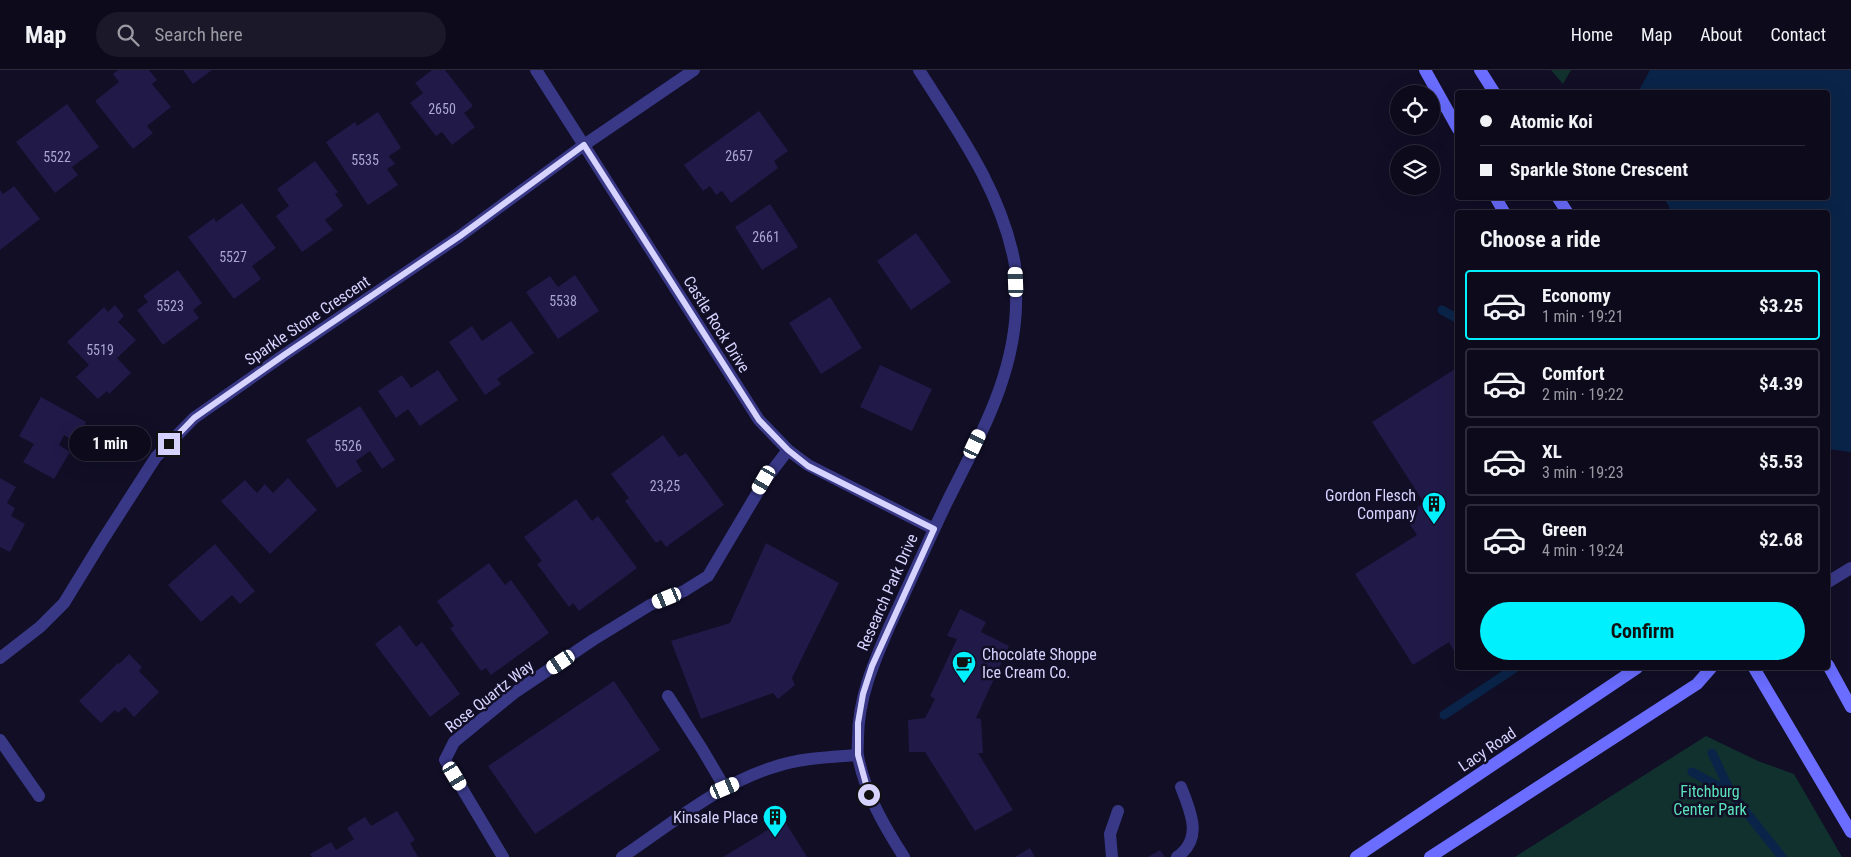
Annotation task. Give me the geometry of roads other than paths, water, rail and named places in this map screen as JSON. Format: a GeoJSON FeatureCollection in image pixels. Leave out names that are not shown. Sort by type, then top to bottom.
{"type":"FeatureCollection","features":[{"type":"Feature","properties":{"kind":"main road"},"geometry":{"type":"LineString","coordinates":[[1425,70],[1455,124]]}},
{"type":"Feature","properties":{"kind":"main road"},"geometry":{"type":"LineString","coordinates":[[1480,70],[1493,90]]}},
{"type":"Feature","properties":{"kind":"main road"},"geometry":{"type":"LineString","coordinates":[[1830,669],[1851,707]]}},
{"type":"Feature","properties":{"kind":"main road","name":"Lacy Road"},"geometry":{"type":"LineString","coordinates":[[1356,857],[1634,670]]}},
{"type":"Feature","properties":{"kind":"main road"},"geometry":{"type":"LineString","coordinates":[[1430,857],[1697,684],[1708,670]]}},
{"type":"Feature","properties":{"kind":"main road"},"geometry":{"type":"LineString","coordinates":[[1755,670],[1851,832]]}},
{"type":"Feature","properties":{"kind":"street","name":"Castle Rock Drive"},"geometry":{"type":"LineString","coordinates":[[536,70],[759,420],[788,450],[808,466],[934,529]]}},
{"type":"Feature","properties":{"kind":"street","name":"Sparkle Stone Crescent"},"geometry":{"type":"LineString","coordinates":[[0,658],[40,627],[64,603],[156,457],[194,418],[292,349],[460,236],[584,145],[694,70]]}},
{"type":"Feature","properties":{"kind":"street","name":"Research Park Drive"},"geometry":{"type":"LineString","coordinates":[[904,857],[883,824],[869,795],[858,755],[858,723],[863,694],[872,666],[934,529],[999,393],[1012,352],[1017,313],[1015,266],[1002,217],[983,173],[919,70]]}},
{"type":"Feature","properties":{"kind":"street","name":"Rose Quartz Way"},"geometry":{"type":"LineString","coordinates":[[503,857],[445,760],[454,742],[514,693],[593,640],[650,605],[684,591],[708,576],[764,480],[788,450]]}},
{"type":"Feature","properties":{"kind":"street"},"geometry":{"type":"LineString","coordinates":[[1830,581],[1851,568]]}},
{"type":"Feature","properties":{"kind":"street"},"geometry":{"type":"LineString","coordinates":[[668,696],[725,788]]}},
{"type":"Feature","properties":{"kind":"street"},"geometry":{"type":"LineString","coordinates":[[0,740],[39,796]]}},
{"type":"Feature","properties":{"kind":"street"},"geometry":{"type":"LineString","coordinates":[[622,857],[725,788],[774,766],[858,755]]}},
{"type":"Feature","properties":{"kind":"street"},"geometry":{"type":"LineString","coordinates":[[1177,857],[1191,840],[1194,824],[1181,787]]}},
{"type":"Feature","properties":{"kind":"street"},"geometry":{"type":"LineString","coordinates":[[1112,857],[1110,834],[1118,811]]}},
{"type":"Feature","properties":{"kind":"water"},"geometry":{"type":"Polygon","coordinates":[[[1650,70],[1851,70],[1851,452],[1830,449],[1830,210],[1671,210],[1665,200],[1830,200],[1830,90],[1639,90],[1650,70]]]}},
{"type":"Feature","properties":{"kind":"waterway"},"geometry":{"type":"LineString","coordinates":[[1442,310],[1455,317]]}},
{"type":"Feature","properties":{"kind":"waterway"},"geometry":{"type":"LineString","coordinates":[[1444,715],[1512,670]]}},
{"type":"Feature","properties":{"kind":"waterway"},"geometry":{"type":"LineString","coordinates":[[1712,753],[1731,793],[1782,857]]}},
{"type":"Feature","properties":{"kind":"waterway"},"geometry":{"type":"LineString","coordinates":[[1692,772],[1731,793]]}},
{"type":"Feature","properties":{"kind":"place","name":"Gordon Flesch Company"},"geometry":{"type":"Point","coordinates":[1434,525]}},
{"type":"Feature","properties":{"kind":"place","name":"Chocolate Shoppe Ice Cream Co."},"geometry":{"type":"Point","coordinates":[964,684]}},
{"type":"Feature","properties":{"kind":"place","name":"Kinsale Place"},"geometry":{"type":"Point","coordinates":[775,838]}},
{"type":"Feature","properties":{"kind":"park label","name":"Fitchburg Center Park"},"geometry":{"type":"Point","coordinates":[1710,800]}}]}
